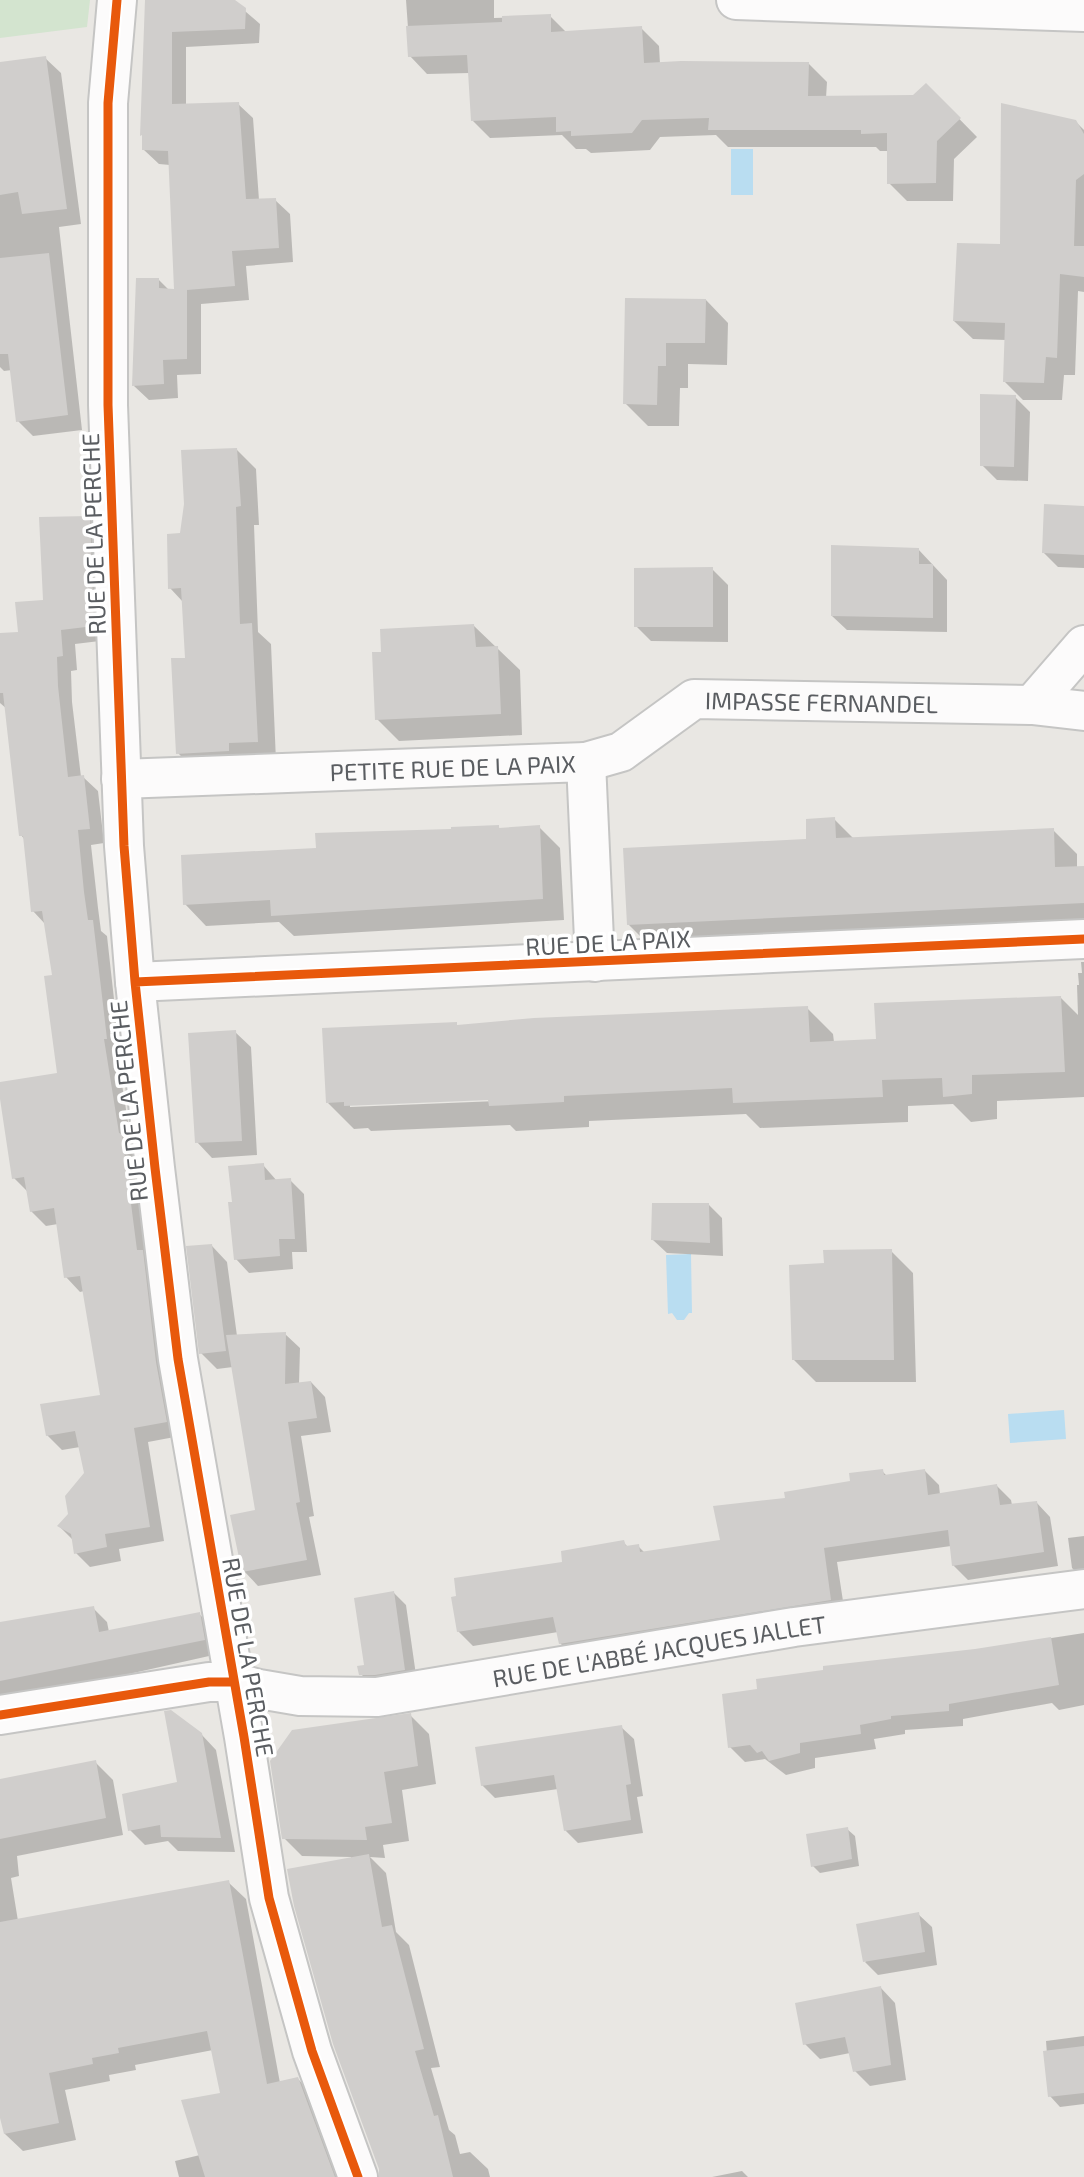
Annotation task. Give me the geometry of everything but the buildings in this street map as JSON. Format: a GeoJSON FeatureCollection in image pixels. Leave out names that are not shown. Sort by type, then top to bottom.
{"type":"FeatureCollection","features":[{"type":"Feature","properties":{"kind":"street","name":"RUE DE LA PERCHE"},"geometry":{"type":"LineString","coordinates":[[117,0],[108,103],[108,391],[124,846],[135,982],[178,1359],[269,1898],[312,2051],[358,2177]]}},
{"type":"Feature","properties":{"kind":"street"},"geometry":{"type":"LineString","coordinates":[[736,0],[1084,12]]}},
{"type":"Feature","properties":{"kind":"street"},"geometry":{"type":"LineString","coordinates":[[1032,705],[1084,645]]}},
{"type":"Feature","properties":{"kind":"street","name":"IMPASSE FERNANDEL"},"geometry":{"type":"LineString","coordinates":[[586,762],[621,752],[695,699],[1032,705],[1084,711]]}},
{"type":"Feature","properties":{"kind":"street","name":"PETITE RUE DE LA PAIX"},"geometry":{"type":"LineString","coordinates":[[121,779],[586,762],[596,962]]}},
{"type":"Feature","properties":{"kind":"street","name":"RUE DE LA PAIX"},"geometry":{"type":"LineString","coordinates":[[135,982],[1084,939]]}},
{"type":"Feature","properties":{"kind":"street","name":"RUE DE L'ABBÉ JACQUES JALLET"},"geometry":{"type":"LineString","coordinates":[[0,1715],[209,1682],[233,1682],[300,1696],[377,1697],[794,1628],[1084,1589]]}},
{"type":"Feature","properties":{"kind":"green space"},"geometry":{"type":"Polygon","coordinates":[[[0,0],[90,0],[87,27],[0,38],[0,0]]]}},
{"type":"Feature","properties":{"kind":"water"},"geometry":{"type":"Polygon","coordinates":[[[731,149],[753,149],[753,195],[731,195],[731,149]]]}},
{"type":"Feature","properties":{"kind":"water"},"geometry":{"type":"Polygon","coordinates":[[[691,1254],[692,1313],[684,1320],[677,1320],[672,1313],[668,1314],[666,1255],[691,1254]]]}},
{"type":"Feature","properties":{"kind":"water"},"geometry":{"type":"Polygon","coordinates":[[[1064,1410],[1066,1439],[1010,1443],[1008,1414],[1064,1410]]]}},
{"type":"Feature","properties":{"kind":"cycle path"},"geometry":{"type":"LineString","coordinates":[[117,0],[108,103],[108,405],[124,846],[155,1168],[178,1359],[244,1737],[269,1898],[312,2051],[358,2177]]}},
{"type":"Feature","properties":{"kind":"cycle path"},"geometry":{"type":"LineString","coordinates":[[135,982],[1084,939]]}},
{"type":"Feature","properties":{"kind":"cycle path"},"geometry":{"type":"LineString","coordinates":[[0,1715],[209,1682],[233,1682]]}}]}
